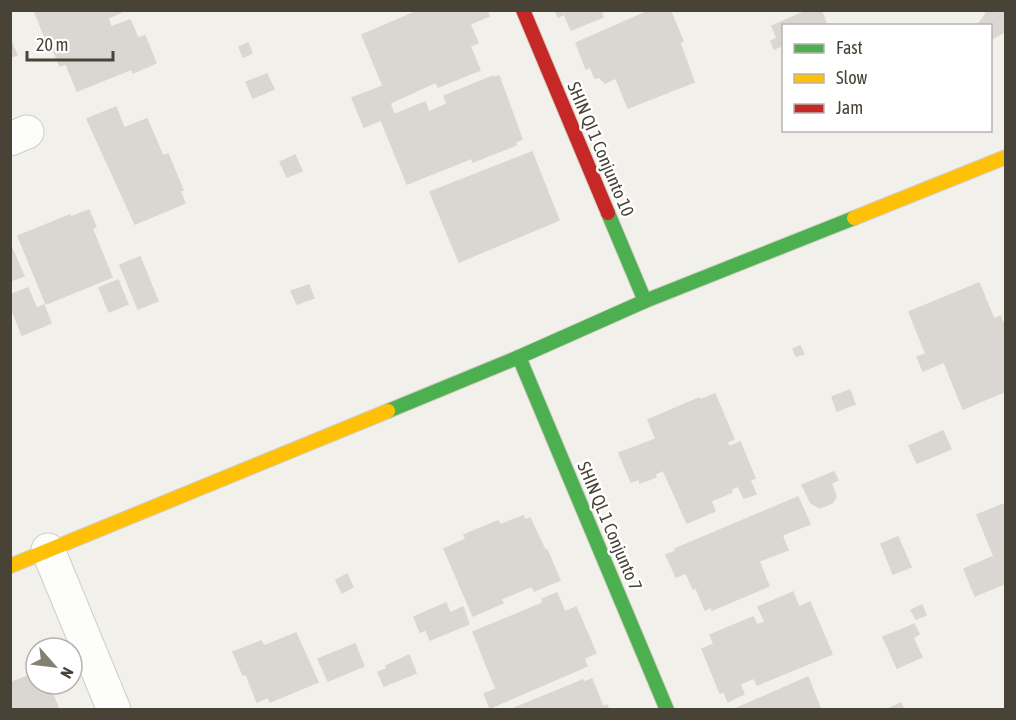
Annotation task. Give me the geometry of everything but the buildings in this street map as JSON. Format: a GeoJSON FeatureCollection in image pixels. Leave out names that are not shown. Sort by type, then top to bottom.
{"type":"FeatureCollection","features":[{"type":"Feature","properties":{"kind":"street","name":"SHIN QI 1 Conjunto 10"},"geometry":{"type":"LineString","coordinates":[[523,10],[645,301]]}},
{"type":"Feature","properties":{"kind":"street"},"geometry":{"type":"LineString","coordinates":[[10,566],[519,357],[645,301],[1004,164]]}},
{"type":"Feature","properties":{"kind":"street","name":"SHIN QL 1 Conjunto 7"},"geometry":{"type":"LineString","coordinates":[[519,357],[667,710]]}},
{"type":"Feature","properties":{"kind":"street"},"geometry":{"type":"LineString","coordinates":[[48,550],[114,710]]}},
{"type":"Feature","properties":{"kind":"traffic: fast"},"geometry":{"type":"LineString","coordinates":[[608,213],[645,301]]}},
{"type":"Feature","properties":{"kind":"traffic: fast"},"geometry":{"type":"LineString","coordinates":[[388,411],[519,357],[645,301],[854,218]]}},
{"type":"Feature","properties":{"kind":"traffic: fast"},"geometry":{"type":"LineString","coordinates":[[519,357],[667,710]]}},
{"type":"Feature","properties":{"kind":"traffic: slow"},"geometry":{"type":"LineString","coordinates":[[854,218],[1006,157]]}},
{"type":"Feature","properties":{"kind":"traffic: slow"},"geometry":{"type":"LineString","coordinates":[[10,566],[388,411]]}},
{"type":"Feature","properties":{"kind":"traffic: jam"},"geometry":{"type":"LineString","coordinates":[[523,10],[608,213]]}}]}
